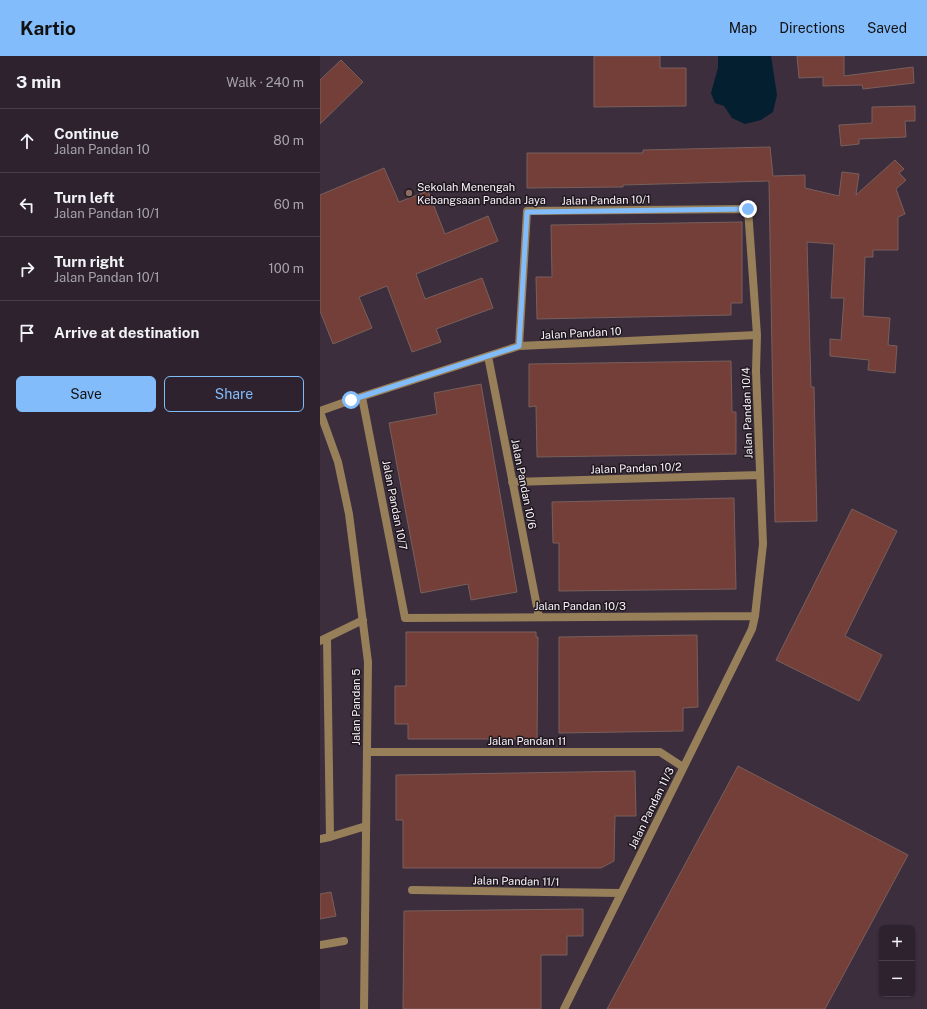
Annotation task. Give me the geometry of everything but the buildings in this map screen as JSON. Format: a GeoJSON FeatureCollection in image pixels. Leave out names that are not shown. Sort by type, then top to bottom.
{"type":"FeatureCollection","features":[{"type":"Feature","properties":{"kind":"street","name":"Jalan Pandan 10/4"},"geometry":{"type":"LineString","coordinates":[[748,209],[757,335],[756,371],[763,544],[755,616]]}},
{"type":"Feature","properties":{"kind":"street","name":"Jalan Pandan 10/1"},"geometry":{"type":"LineString","coordinates":[[519,346],[527,212],[748,209]]}},
{"type":"Feature","properties":{"kind":"street","name":"Jalan Pandan 10"},"geometry":{"type":"LineString","coordinates":[[320,412],[519,346],[757,335]]}},
{"type":"Feature","properties":{"kind":"street","name":"Jalan Pandan 10/6"},"geometry":{"type":"LineString","coordinates":[[488,356],[539,617]]}},
{"type":"Feature","properties":{"kind":"street","name":"Jalan Pandan 10/7"},"geometry":{"type":"LineString","coordinates":[[362,397],[405,618]]}},
{"type":"Feature","properties":{"kind":"street","name":"Jalan Pandan 5"},"geometry":{"type":"LineString","coordinates":[[320,412],[338,462],[350,514],[368,662],[364,1009]]}},
{"type":"Feature","properties":{"kind":"street","name":"Jalan Pandan 10/2"},"geometry":{"type":"LineString","coordinates":[[512,482],[760,475]]}},
{"type":"Feature","properties":{"kind":"street","name":"Jalan Pandan 10/3"},"geometry":{"type":"LineString","coordinates":[[405,618],[755,616]]}},
{"type":"Feature","properties":{"kind":"street","name":"Jalan Pandan 11/3"},"geometry":{"type":"LineString","coordinates":[[564,1009],[752,628],[755,616]]}},
{"type":"Feature","properties":{"kind":"street"},"geometry":{"type":"LineString","coordinates":[[330,837],[323,639],[363,620]]}},
{"type":"Feature","properties":{"kind":"street","name":"Jalan Pandan 11"},"geometry":{"type":"LineString","coordinates":[[367,752],[660,752],[683,767]]}},
{"type":"Feature","properties":{"kind":"street"},"geometry":{"type":"LineString","coordinates":[[320,839],[366,826]]}},
{"type":"Feature","properties":{"kind":"street","name":"Jalan Pandan 11/1"},"geometry":{"type":"LineString","coordinates":[[412,890],[621,893]]}},
{"type":"Feature","properties":{"kind":"street"},"geometry":{"type":"LineString","coordinates":[[320,945],[344,941]]}},
{"type":"Feature","properties":{"kind":"water"},"geometry":{"type":"Polygon","coordinates":[[[718,56],[771,56],[777,95],[773,112],[761,120],[745,124],[732,118],[724,106],[715,103],[711,93],[718,68],[718,56]]]}},
{"type":"Feature","properties":{"kind":"place","name":"Sekolah Menengah Kebangsaan Pandan Jaya"},"geometry":{"type":"Point","coordinates":[409,193]}},
{"type":"Feature","properties":{"kind":"route"},"geometry":{"type":"LineString","coordinates":[[351,400],[519,346],[527,212],[748,209]]}}]}
